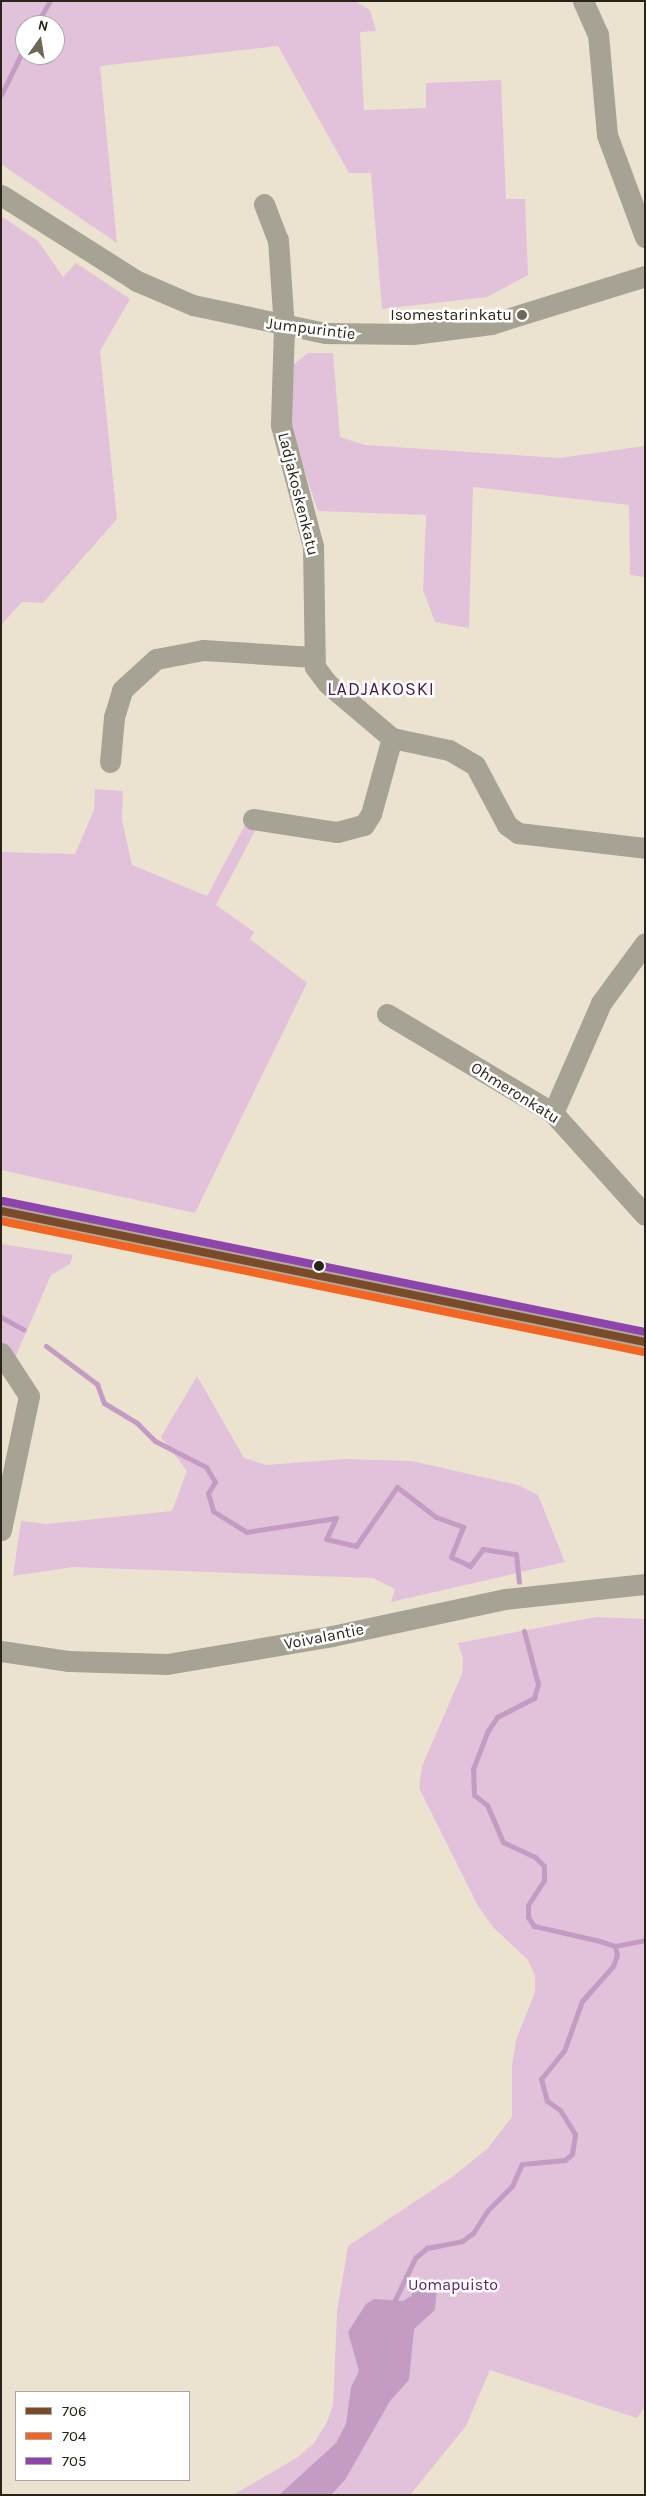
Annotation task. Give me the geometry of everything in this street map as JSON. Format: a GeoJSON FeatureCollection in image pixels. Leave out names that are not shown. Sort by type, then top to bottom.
{"type":"FeatureCollection","features":[{"type":"Feature","properties":{"kind":"main road"},"geometry":{"type":"LineString","coordinates":[[1,1211],[56,1224],[319,1272],[645,1342]]}},
{"type":"Feature","properties":{"kind":"main road"},"geometry":{"type":"LineString","coordinates":[[1,1219],[56,1224]]}},
{"type":"Feature","properties":{"kind":"street"},"geometry":{"type":"LineString","coordinates":[[583,1],[598,34],[606,136],[645,238]]}},
{"type":"Feature","properties":{"kind":"street","name":"Jumpurintie"},"geometry":{"type":"LineString","coordinates":[[1,196],[137,281],[193,305],[283,318],[370,335],[451,331],[536,313],[645,276]]}},
{"type":"Feature","properties":{"kind":"street","name":"Ladjakoskenkatu"},"geometry":{"type":"LineString","coordinates":[[264,204],[278,240],[283,318],[282,425],[313,546],[313,657],[328,684],[392,738],[464,757],[483,776],[507,825],[518,833],[645,848]]}},
{"type":"Feature","properties":{"kind":"street"},"geometry":{"type":"LineString","coordinates":[[110,762],[114,717],[122,690],[156,659],[203,650],[313,657]]}},
{"type":"Feature","properties":{"kind":"street"},"geometry":{"type":"LineString","coordinates":[[253,820],[337,832],[364,825],[371,814],[392,738]]}},
{"type":"Feature","properties":{"kind":"street"},"geometry":{"type":"LineString","coordinates":[[553,1113],[601,1003],[645,943]]}},
{"type":"Feature","properties":{"kind":"street","name":"Ohmeronkatu"},"geometry":{"type":"LineString","coordinates":[[387,1014],[553,1113],[645,1215]]}},
{"type":"Feature","properties":{"kind":"street"},"geometry":{"type":"LineString","coordinates":[[1,1353],[29,1396],[1,1530]]}},
{"type":"Feature","properties":{"kind":"street","name":"Voivalantie"},"geometry":{"type":"LineString","coordinates":[[1,1651],[69,1661],[166,1664],[295,1643],[505,1599],[645,1584]]}},
{"type":"Feature","properties":{"kind":"green space"},"geometry":{"type":"Polygon","coordinates":[[[1,1],[355,1],[370,10],[376,31],[360,32],[364,110],[426,108],[426,83],[501,80],[506,199],[525,199],[528,275],[487,297],[382,309],[371,173],[349,173],[278,46],[100,66],[117,243],[1,164],[1,1]]]}},
{"type":"Feature","properties":{"kind":"green space"},"geometry":{"type":"Polygon","coordinates":[[[1,216],[38,241],[63,277],[76,263],[130,299],[100,351],[117,519],[43,603],[22,602],[1,625],[1,216]]]}},
{"type":"Feature","properties":{"kind":"green space"},"geometry":{"type":"Polygon","coordinates":[[[308,353],[333,353],[340,437],[365,445],[559,458],[645,446],[645,577],[630,575],[629,505],[473,487],[469,628],[435,622],[423,590],[426,515],[318,511],[288,422],[288,369],[308,353]]]}},
{"type":"Feature","properties":{"kind":"green space"},"geometry":{"type":"Polygon","coordinates":[[[95,789],[123,791],[122,820],[132,865],[207,896],[245,825],[255,831],[216,905],[254,932],[250,939],[307,983],[195,1213],[1,1170],[1,852],[75,854],[94,810],[95,789]]]}},
{"type":"Feature","properties":{"kind":"green space"},"geometry":{"type":"Polygon","coordinates":[[[1,1244],[73,1255],[70,1264],[51,1275],[14,1360],[1,1346],[1,1244]]]}},
{"type":"Feature","properties":{"kind":"green space"},"geometry":{"type":"Polygon","coordinates":[[[197,1376],[244,1458],[266,1465],[344,1459],[412,1461],[518,1485],[538,1495],[565,1562],[391,1602],[395,1589],[373,1578],[73,1567],[13,1576],[21,1521],[47,1524],[172,1511],[187,1471],[161,1437],[197,1376]]]}},
{"type":"Feature","properties":{"kind":"green space","name":"Uomapuisto"},"geometry":{"type":"Polygon","coordinates":[[[596,1617],[645,1619],[645,2406],[637,2418],[490,2370],[466,2426],[410,2495],[233,2495],[298,2457],[314,2443],[327,2422],[333,2405],[337,2312],[348,2246],[452,2177],[487,2149],[512,2117],[512,2066],[516,2040],[535,1992],[535,1976],[528,1960],[493,1927],[478,1906],[419,1788],[422,1766],[462,1674],[463,1658],[458,1643],[596,1617]]]}},
{"type":"Feature","properties":{"kind":"shaded area"},"geometry":{"type":"Polygon","coordinates":[[[427,2279],[437,2286],[435,2310],[414,2329],[409,2380],[390,2401],[345,2480],[331,2495],[279,2495],[336,2443],[346,2424],[351,2387],[359,2371],[348,2332],[366,2304],[374,2299],[403,2301],[411,2296],[417,2282],[427,2279]]]}},
{"type":"Feature","properties":{"kind":"waterway"},"geometry":{"type":"LineString","coordinates":[[42,15],[50,1]]}},
{"type":"Feature","properties":{"kind":"waterway"},"geometry":{"type":"LineString","coordinates":[[1,95],[16,65]]}},
{"type":"Feature","properties":{"kind":"waterway"},"geometry":{"type":"LineString","coordinates":[[1,1317],[24,1330]]}},
{"type":"Feature","properties":{"kind":"waterway"},"geometry":{"type":"LineString","coordinates":[[46,1346],[97,1384],[104,1403],[137,1423],[155,1441],[206,1467],[215,1482],[208,1493],[213,1511],[246,1532],[336,1518],[326,1539],[356,1546],[397,1487],[436,1517],[463,1527],[451,1557],[470,1566],[483,1549],[516,1554],[519,1582]]}},
{"type":"Feature","properties":{"kind":"waterway"},"geometry":{"type":"LineString","coordinates":[[393,2304],[415,2258],[427,2248],[462,2241],[473,2233],[488,2210],[512,2186],[522,2164],[565,2160],[572,2154],[575,2134],[560,2110],[547,2101],[541,2079],[564,2051],[582,2001],[613,1966],[617,1955],[615,1946],[534,1926],[528,1917],[528,1905],[544,1880],[544,1866],[535,1857],[503,1842],[487,1805],[474,1795],[473,1769],[487,1732],[497,1717],[534,1698],[538,1684],[524,1631]]}},
{"type":"Feature","properties":{"kind":"waterway"},"geometry":{"type":"LineString","coordinates":[[615,1946],[645,1940]]}},
{"type":"Feature","properties":{"kind":"transit line","name":"705"},"geometry":{"type":"LineString","coordinates":[[3,1201],[645,1332]]}},
{"type":"Feature","properties":{"kind":"transit line","name":"706"},"geometry":{"type":"LineString","coordinates":[[1,1211],[645,1342]]}},
{"type":"Feature","properties":{"kind":"transit line","name":"704"},"geometry":{"type":"LineString","coordinates":[[1,1221],[643,1352]]}},
{"type":"Feature","properties":{"kind":"place","name":"Isomestarinkatu"},"geometry":{"type":"Point","coordinates":[522,315]}},
{"type":"Feature","properties":{"kind":"district","name":"LADJAKOSKI"},"geometry":{"type":"Point","coordinates":[381,689]}}]}
